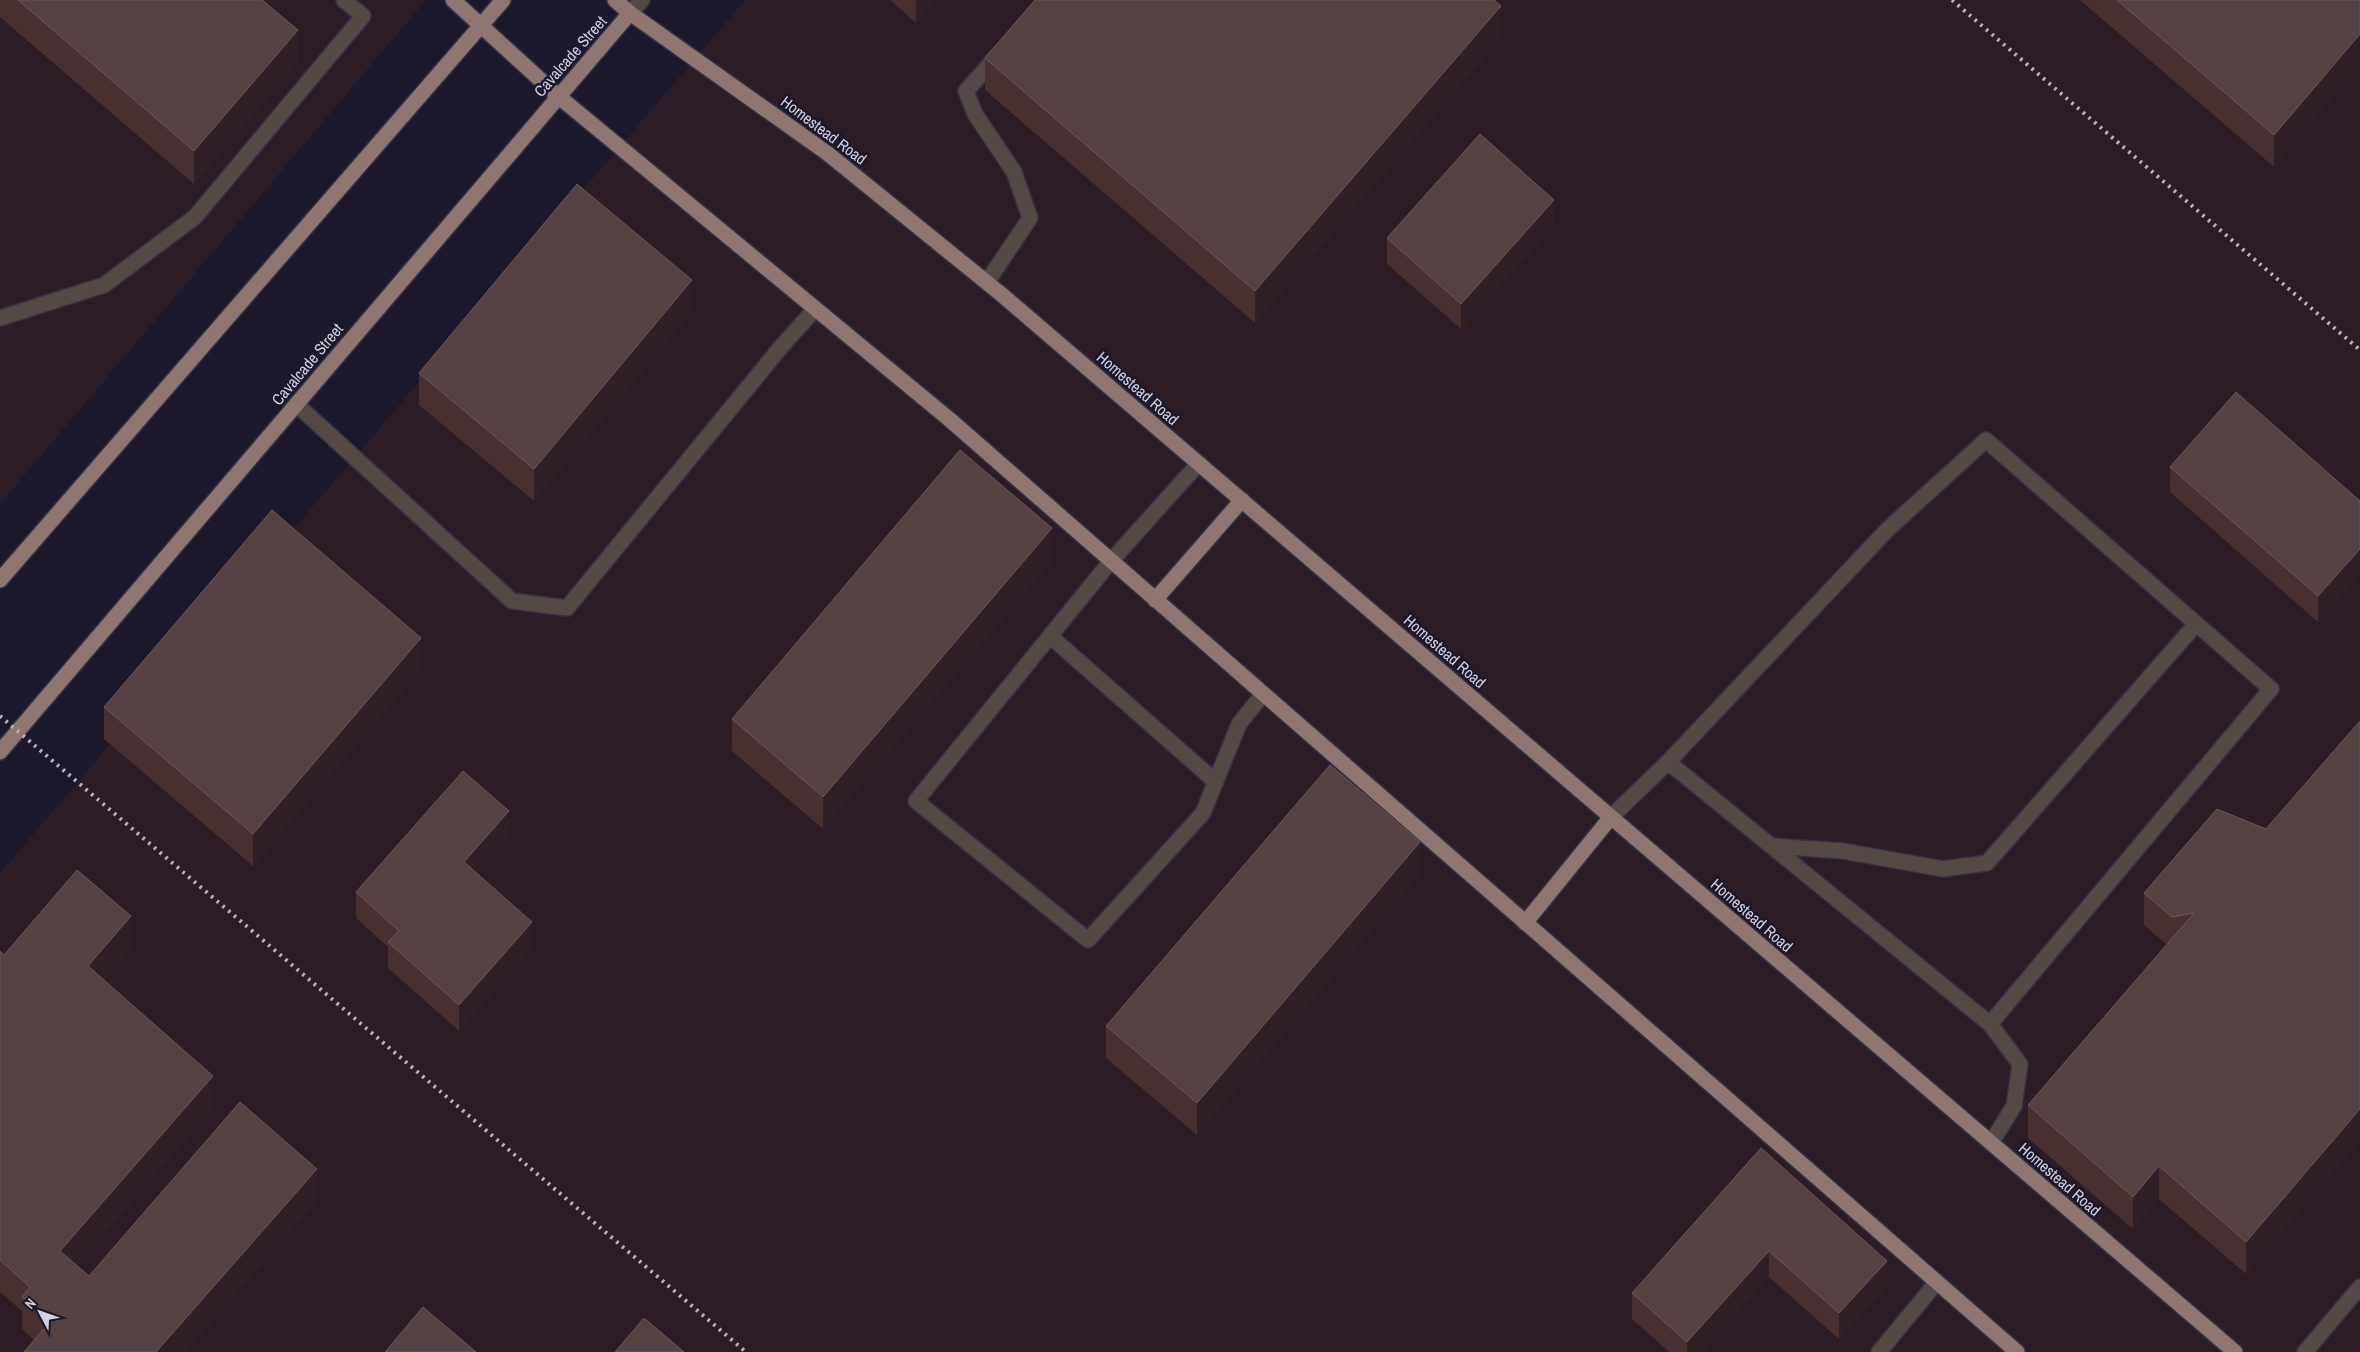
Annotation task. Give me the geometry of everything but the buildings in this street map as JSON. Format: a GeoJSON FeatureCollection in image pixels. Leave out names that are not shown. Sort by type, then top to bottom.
{"type":"FeatureCollection","features":[{"type":"Feature","properties":{"kind":"main road"},"geometry":{"type":"LineString","coordinates":[[453,0],[558,96],[948,420],[2017,1352]]}},
{"type":"Feature","properties":{"kind":"main road"},"geometry":{"type":"LineString","coordinates":[[0,580],[503,0]]}},
{"type":"Feature","properties":{"kind":"main road","name":"Homestead Road"},"geometry":{"type":"LineString","coordinates":[[615,0],[630,13],[827,153],[987,282],[2235,1352]]}},
{"type":"Feature","properties":{"kind":"main road","name":"Cavalcade Street"},"geometry":{"type":"LineString","coordinates":[[0,752],[630,13]]}},
{"type":"Feature","properties":{"kind":"main road"},"geometry":{"type":"LineString","coordinates":[[1155,600],[1242,500]]}},
{"type":"Feature","properties":{"kind":"main road"},"geometry":{"type":"LineString","coordinates":[[1525,923],[1611,817]]}},
{"type":"Feature","properties":{"kind":"street"},"geometry":{"type":"LineString","coordinates":[[0,318],[104,285],[195,217],[362,16],[344,0]]}},
{"type":"Feature","properties":{"kind":"street","name":"Cavalcade Street"},"geometry":{"type":"LineString","coordinates":[[630,13],[642,0]]}},
{"type":"Feature","properties":{"kind":"street"},"geometry":{"type":"LineString","coordinates":[[987,282],[1030,218],[1014,172],[975,114],[966,91],[1009,42]]}},
{"type":"Feature","properties":{"kind":"street"},"geometry":{"type":"LineString","coordinates":[[296,404],[512,601],[567,608],[781,347],[815,309]]}},
{"type":"Feature","properties":{"kind":"street"},"geometry":{"type":"LineString","coordinates":[[1611,817],[1668,762],[1888,529],[1986,440],[2271,689],[1990,1024]]}},
{"type":"Feature","properties":{"kind":"street"},"geometry":{"type":"LineString","coordinates":[[1199,463],[1111,561],[916,801],[1088,940],[1203,813],[1239,724],[1263,694]]}},
{"type":"Feature","properties":{"kind":"street"},"geometry":{"type":"LineString","coordinates":[[1772,846],[1843,851],[1942,869],[1987,864],[2196,624]]}},
{"type":"Feature","properties":{"kind":"street"},"geometry":{"type":"LineString","coordinates":[[1050,636],[1216,782]]}},
{"type":"Feature","properties":{"kind":"street"},"geometry":{"type":"LineString","coordinates":[[1668,762],[1990,1024],[2020,1064],[2014,1106],[1992,1143]]}},
{"type":"Feature","properties":{"kind":"street"},"geometry":{"type":"LineString","coordinates":[[1879,1352],[1937,1282]]}},
{"type":"Feature","properties":{"kind":"street"},"geometry":{"type":"LineString","coordinates":[[2305,1352],[2360,1287]]}},
{"type":"Feature","properties":{"kind":"shaded area"},"geometry":{"type":"Polygon","coordinates":[[[0,0],[426,0],[0,504],[0,0]]]}},
{"type":"Feature","properties":{"kind":"shaded area"},"geometry":{"type":"Polygon","coordinates":[[[745,0],[2360,0],[2360,1352],[0,1352],[0,873],[745,0]]]}},
{"type":"Feature","properties":{"kind":"railway"},"geometry":{"type":"LineString","coordinates":[[1952,0],[2360,350]]}},
{"type":"Feature","properties":{"kind":"railway"},"geometry":{"type":"LineString","coordinates":[[0,716],[746,1352]]}}]}
